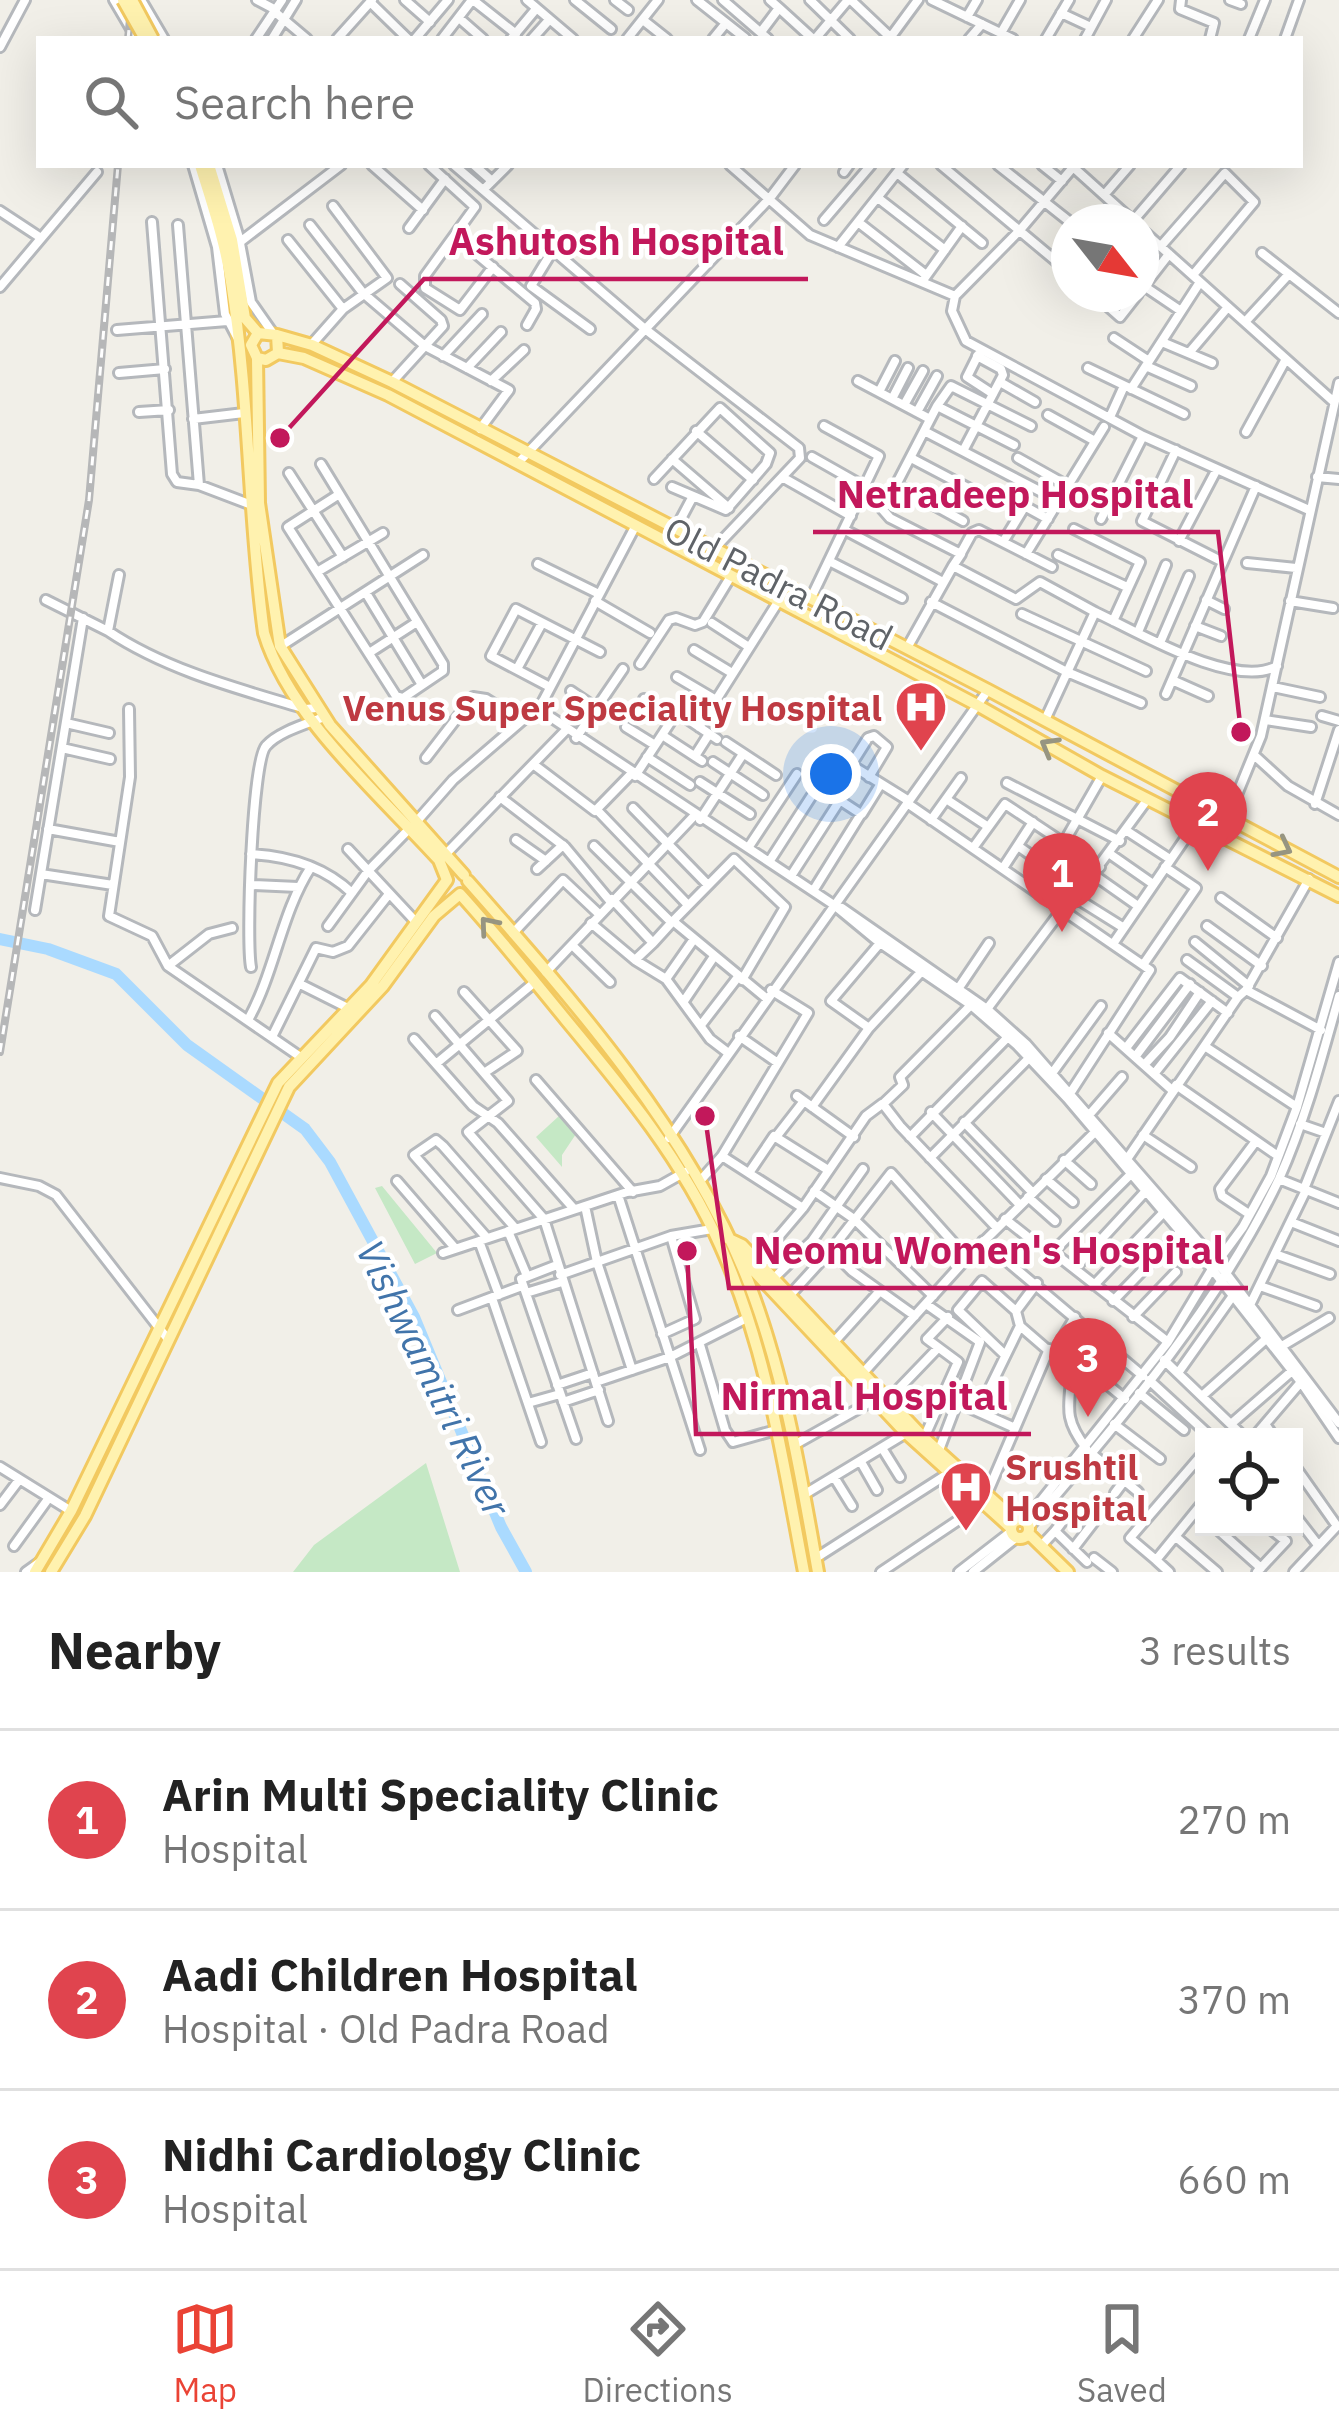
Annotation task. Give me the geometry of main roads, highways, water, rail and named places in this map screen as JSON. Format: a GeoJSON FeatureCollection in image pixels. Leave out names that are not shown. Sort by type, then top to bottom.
{"type":"FeatureCollection","features":[{"type":"Feature","properties":{"kind":"main road"},"geometry":{"type":"LineString","coordinates":[[123,0],[143,36]]}},
{"type":"Feature","properties":{"kind":"main road"},"geometry":{"type":"LineString","coordinates":[[206,168],[232,240],[249,504],[260,608],[275,650],[315,714],[513,933],[540,978]]}},
{"type":"Feature","properties":{"kind":"main road"},"geometry":{"type":"LineString","coordinates":[[239,310],[258,333],[274,333],[278,353],[266,361],[255,356]]}},
{"type":"Feature","properties":{"kind":"main road"},"geometry":{"type":"LineString","coordinates":[[258,333],[251,345],[259,503],[275,650]]}},
{"type":"Feature","properties":{"kind":"main road","name":"Old Padra Road"},"geometry":{"type":"LineString","coordinates":[[274,333],[392,382],[778,602],[1147,800],[1339,896]]}},
{"type":"Feature","properties":{"kind":"main road","name":"Old Padra Road"},"geometry":{"type":"LineString","coordinates":[[278,353],[347,375],[675,530],[1339,877]]}},
{"type":"Feature","properties":{"kind":"main road"},"geometry":{"type":"LineString","coordinates":[[242,371],[255,356]]}},
{"type":"Feature","properties":{"kind":"main road"},"geometry":{"type":"LineString","coordinates":[[443,856],[450,892],[460,894],[540,978],[668,1138],[748,1282],[772,1352],[818,1572]]}},
{"type":"Feature","properties":{"kind":"main road"},"geometry":{"type":"LineString","coordinates":[[35,1572],[163,1333],[283,1085],[349,1009],[447,880],[454,873],[466,878]]}},
{"type":"Feature","properties":{"kind":"main road"},"geometry":{"type":"LineString","coordinates":[[306,1060],[383,986],[434,916],[468,888],[466,878]]}},
{"type":"Feature","properties":{"kind":"main road"},"geometry":{"type":"LineString","coordinates":[[687,1170],[699,1182],[764,1367],[804,1572]]}},
{"type":"Feature","properties":{"kind":"main road"},"geometry":{"type":"LineString","coordinates":[[722,1241],[742,1245],[863,1373],[906,1432],[1068,1572]]}},
{"type":"Feature","properties":{"kind":"main road"},"geometry":{"type":"LineString","coordinates":[[722,1241],[985,1500]]}},
{"type":"Feature","properties":{"kind":"main road"},"geometry":{"type":"LineString","coordinates":[[51,1572],[85,1516],[163,1333]]}},
{"type":"Feature","properties":{"kind":"main road"},"geometry":{"type":"LineString","coordinates":[[1020,1529],[1057,1572]]}},
{"type":"Feature","properties":{"kind":"waterway","name":"Vishwamitri River"},"geometry":{"type":"LineString","coordinates":[[0,939],[48,949],[116,974],[187,1045],[305,1129],[330,1162],[414,1317],[501,1527],[526,1572]]}},
{"type":"Feature","properties":{"kind":"railway"},"geometry":{"type":"LineString","coordinates":[[128,36],[132,0]]}},
{"type":"Feature","properties":{"kind":"railway"},"geometry":{"type":"LineString","coordinates":[[0,1052],[89,500],[118,168]]}},
{"type":"Feature","properties":{"kind":"place","name":"Ashutosh Hospital"},"geometry":{"type":"Point","coordinates":[280,438]}},
{"type":"Feature","properties":{"kind":"place","name":"Netradeep Hospital"},"geometry":{"type":"Point","coordinates":[1241,732]}},
{"type":"Feature","properties":{"kind":"place","name":"Venus Super Speciality Hospital"},"geometry":{"type":"Point","coordinates":[921,753]}},
{"type":"Feature","properties":{"kind":"place","name":"Aadi Children Hospital"},"geometry":{"type":"Point","coordinates":[1208,871]}},
{"type":"Feature","properties":{"kind":"place","name":"Arin Multi Speciality Clinic"},"geometry":{"type":"Point","coordinates":[1062,932]}},
{"type":"Feature","properties":{"kind":"place","name":"Neomu Women's Hospital"},"geometry":{"type":"Point","coordinates":[705,1116]}},
{"type":"Feature","properties":{"kind":"place","name":"Nirmal Hospital"},"geometry":{"type":"Point","coordinates":[687,1251]}},
{"type":"Feature","properties":{"kind":"place","name":"Nidhi Cardiology Clinic"},"geometry":{"type":"Point","coordinates":[1088,1417]}},
{"type":"Feature","properties":{"kind":"place","name":"Srushtil Hospital"},"geometry":{"type":"Point","coordinates":[966,1533]}}]}
